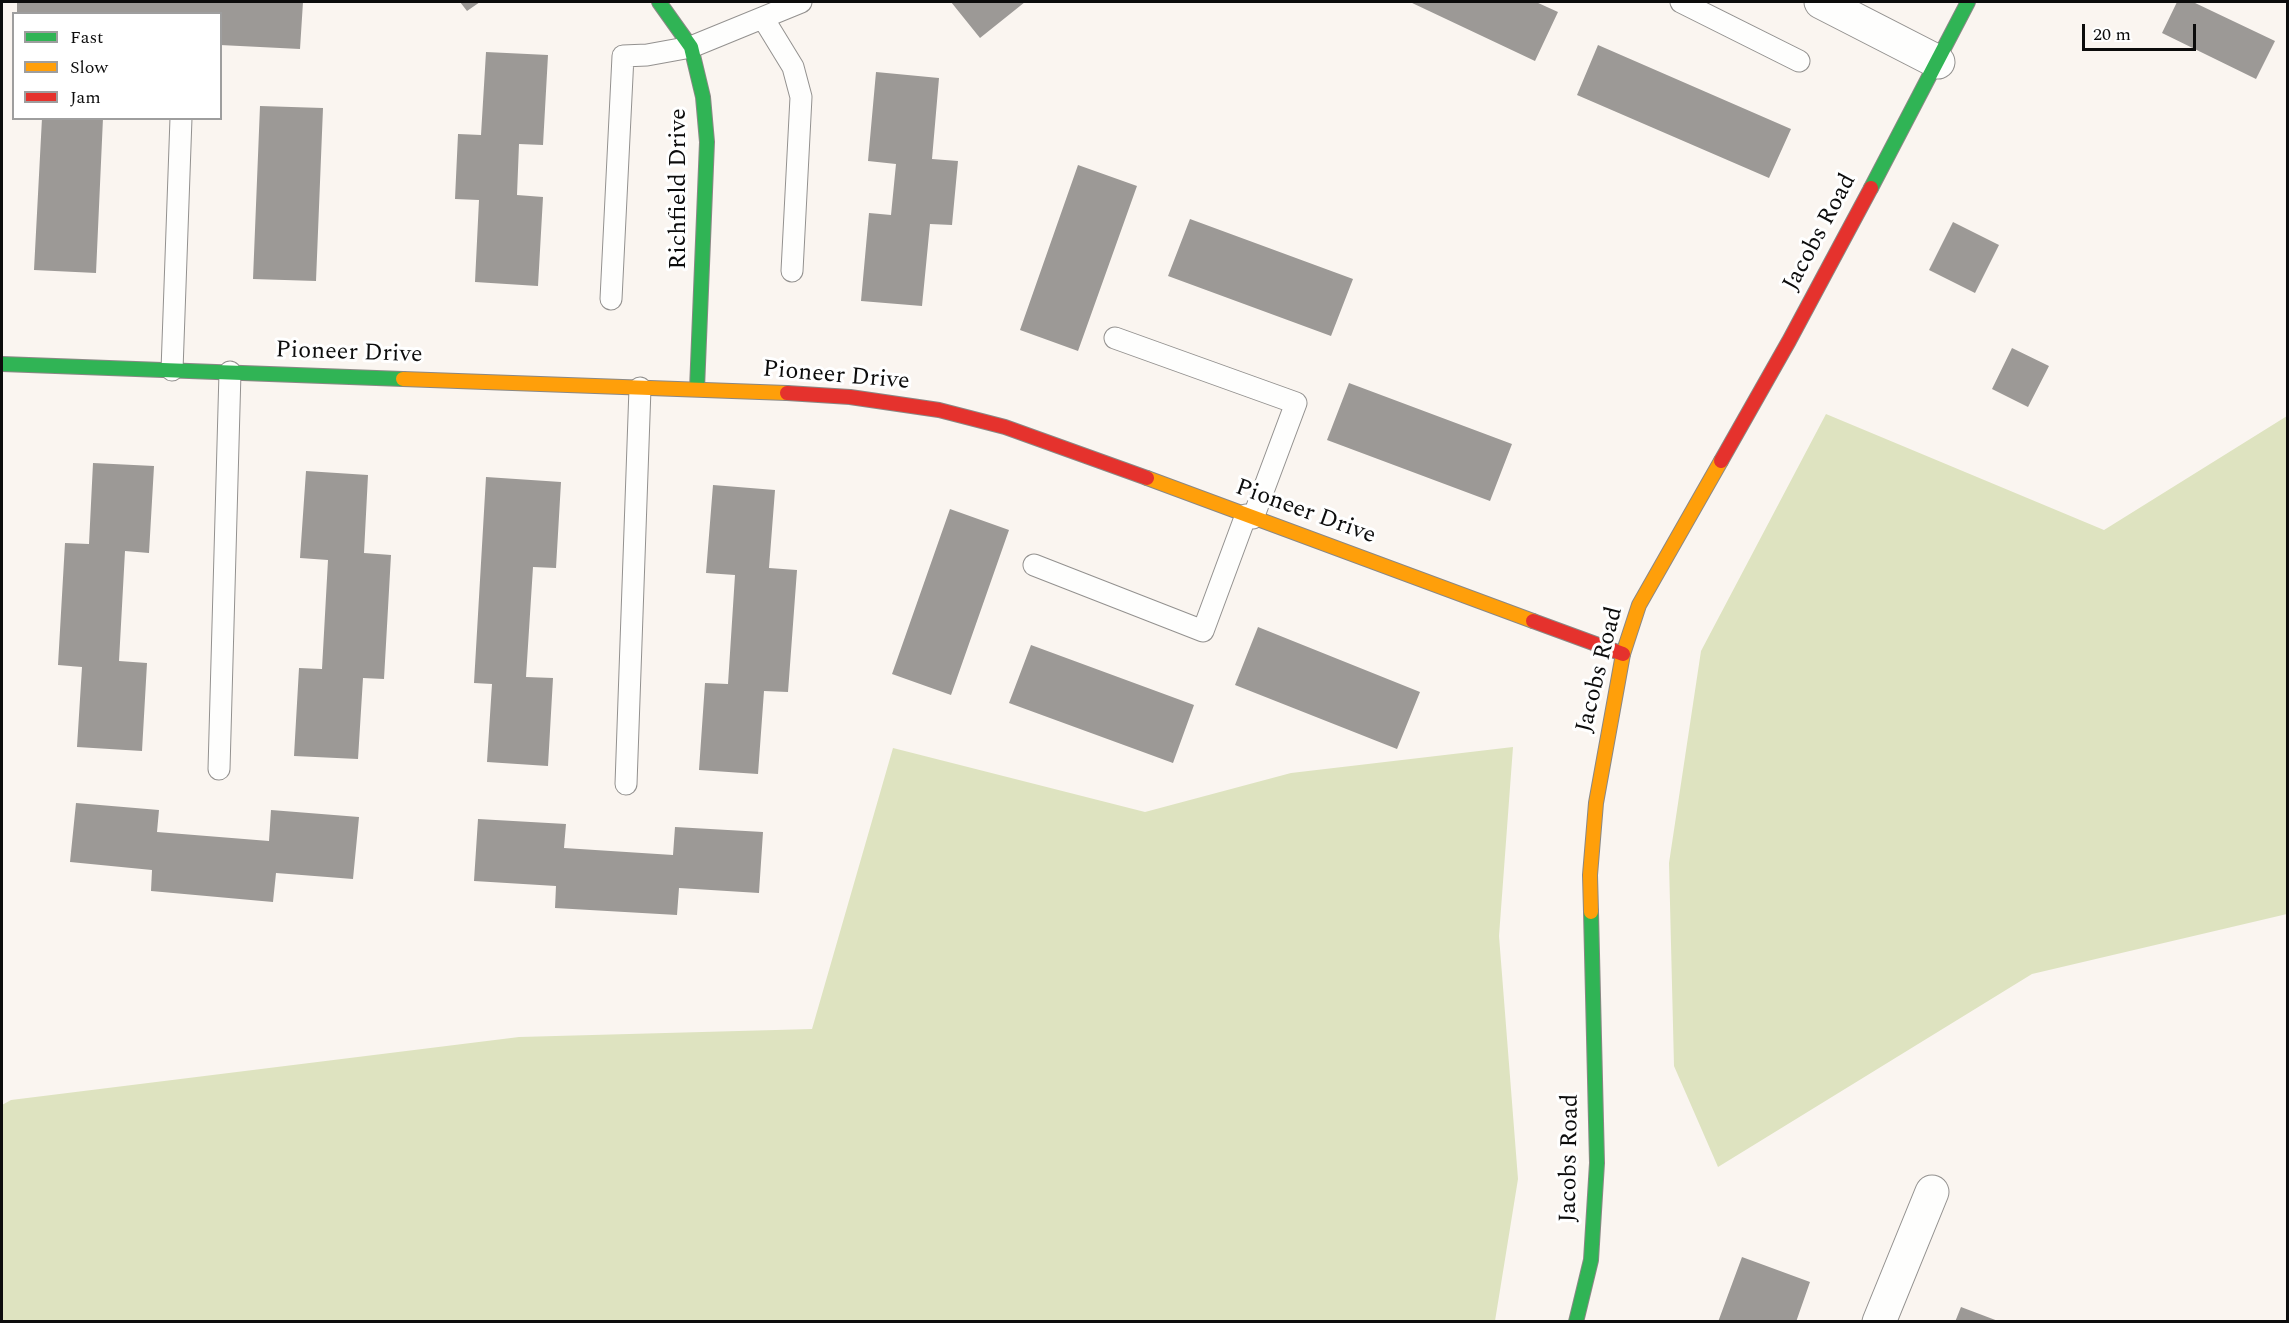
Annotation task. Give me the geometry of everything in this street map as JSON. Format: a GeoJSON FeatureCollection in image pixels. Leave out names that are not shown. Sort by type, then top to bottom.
{"type":"FeatureCollection","features":[{"type":"Feature","properties":{"kind":"street","name":"Richfield Drive"},"geometry":{"type":"LineString","coordinates":[[659,2],[691,47],[703,97],[707,142],[697,389]]}},
{"type":"Feature","properties":{"kind":"street"},"geometry":{"type":"LineString","coordinates":[[1821,2],[1938,62]]}},
{"type":"Feature","properties":{"kind":"street","name":"Jacobs Road"},"geometry":{"type":"LineString","coordinates":[[1576,1322],[1591,1260],[1597,1163],[1590,875],[1596,803],[1623,654],[1639,605],[1789,341],[1968,2]]}},
{"type":"Feature","properties":{"kind":"street","name":"Pioneer Drive"},"geometry":{"type":"LineString","coordinates":[[2,364],[697,389],[850,397],[939,410],[1005,427],[1623,654]]}},
{"type":"Feature","properties":{"kind":"street"},"geometry":{"type":"LineString","coordinates":[[1879,1322],[1932,1192]]}},
{"type":"Feature","properties":{"kind":"lane"},"geometry":{"type":"LineString","coordinates":[[611,299],[622,56],[647,55],[691,47],[801,2]]}},
{"type":"Feature","properties":{"kind":"lane"},"geometry":{"type":"LineString","coordinates":[[1681,2],[1799,61]]}},
{"type":"Feature","properties":{"kind":"lane"},"geometry":{"type":"LineString","coordinates":[[763,18],[793,67],[801,97],[792,271]]}},
{"type":"Feature","properties":{"kind":"lane"},"geometry":{"type":"LineString","coordinates":[[172,370],[181,120]]}},
{"type":"Feature","properties":{"kind":"lane"},"geometry":{"type":"LineString","coordinates":[[1034,565],[1203,631],[1296,403],[1116,338]]}},
{"type":"Feature","properties":{"kind":"lane"},"geometry":{"type":"LineString","coordinates":[[219,770],[230,372]]}},
{"type":"Feature","properties":{"kind":"lane"},"geometry":{"type":"LineString","coordinates":[[626,784],[640,388]]}},
{"type":"Feature","properties":{"kind":"green space"},"geometry":{"type":"Polygon","coordinates":[[[1826,414],[2104,530],[2287,416],[2287,914],[2032,974],[1718,1167],[1674,1066],[1669,863],[1701,651],[1826,414]]]}},
{"type":"Feature","properties":{"kind":"green space"},"geometry":{"type":"Polygon","coordinates":[[[1513,747],[1499,936],[1518,1179],[1495,1321],[2,1321],[2,1105],[11,1100],[519,1037],[812,1029],[893,748],[1145,812],[1291,773],[1513,747]]]}},
{"type":"Feature","properties":{"kind":"building"},"geometry":{"type":"Polygon","coordinates":[[[17,2],[303,2],[300,49],[222,45],[222,12],[17,12],[17,2]]]}},
{"type":"Feature","properties":{"kind":"building"},"geometry":{"type":"Polygon","coordinates":[[[460,2],[480,2],[467,11],[460,2]]]}},
{"type":"Feature","properties":{"kind":"building"},"geometry":{"type":"Polygon","coordinates":[[[951,2],[1025,2],[980,38],[951,2]]]}},
{"type":"Feature","properties":{"kind":"building"},"geometry":{"type":"Polygon","coordinates":[[[1410,2],[1536,2],[1558,12],[1535,61],[1410,2]]]}},
{"type":"Feature","properties":{"kind":"building"},"geometry":{"type":"Polygon","coordinates":[[[2177,2],[2193,2],[2275,41],[2256,79],[2162,33],[2177,2]]]}},
{"type":"Feature","properties":{"kind":"building"},"geometry":{"type":"Polygon","coordinates":[[[1598,45],[1791,129],[1769,178],[1577,95],[1598,45]]]}},
{"type":"Feature","properties":{"kind":"building"},"geometry":{"type":"Polygon","coordinates":[[[486,52],[548,55],[543,145],[519,144],[517,195],[543,197],[538,286],[475,282],[479,200],[455,199],[458,134],[481,135],[486,52]]]}},
{"type":"Feature","properties":{"kind":"building"},"geometry":{"type":"Polygon","coordinates":[[[876,72],[939,78],[932,159],[958,161],[952,225],[930,224],[922,306],[861,301],[869,213],[891,215],[896,164],[868,161],[876,72]]]}},
{"type":"Feature","properties":{"kind":"building"},"geometry":{"type":"Polygon","coordinates":[[[260,106],[323,108],[316,281],[253,279],[260,106]]]}},
{"type":"Feature","properties":{"kind":"building"},"geometry":{"type":"Polygon","coordinates":[[[42,120],[103,120],[96,273],[34,270],[42,120]]]}},
{"type":"Feature","properties":{"kind":"building"},"geometry":{"type":"Polygon","coordinates":[[[1078,165],[1137,186],[1078,351],[1020,330],[1078,165]]]}},
{"type":"Feature","properties":{"kind":"building"},"geometry":{"type":"Polygon","coordinates":[[[1190,219],[1353,279],[1331,336],[1168,276],[1190,219]]]}},
{"type":"Feature","properties":{"kind":"building"},"geometry":{"type":"Polygon","coordinates":[[[1953,222],[1999,245],[1975,293],[1929,270],[1953,222]]]}},
{"type":"Feature","properties":{"kind":"building"},"geometry":{"type":"Polygon","coordinates":[[[2012,348],[2049,366],[2028,407],[1992,389],[2012,348]]]}},
{"type":"Feature","properties":{"kind":"building"},"geometry":{"type":"Polygon","coordinates":[[[1349,383],[1512,444],[1490,501],[1327,440],[1349,383]]]}},
{"type":"Feature","properties":{"kind":"building"},"geometry":{"type":"Polygon","coordinates":[[[93,463],[154,466],[149,553],[125,551],[119,661],[147,663],[142,751],[77,747],[82,667],[58,665],[65,543],[89,544],[93,463]]]}},
{"type":"Feature","properties":{"kind":"building"},"geometry":{"type":"Polygon","coordinates":[[[306,471],[368,475],[364,553],[391,555],[384,679],[363,678],[358,759],[294,756],[299,668],[322,669],[328,560],[300,558],[306,471]]]}},
{"type":"Feature","properties":{"kind":"building"},"geometry":{"type":"Polygon","coordinates":[[[486,477],[561,482],[556,568],[533,567],[526,677],[553,678],[548,766],[487,762],[492,684],[474,683],[486,477]]]}},
{"type":"Feature","properties":{"kind":"building"},"geometry":{"type":"Polygon","coordinates":[[[713,485],[775,490],[769,568],[797,570],[788,692],[764,691],[758,774],[699,770],[705,683],[728,684],[735,575],[706,573],[713,485]]]}},
{"type":"Feature","properties":{"kind":"building"},"geometry":{"type":"Polygon","coordinates":[[[950,509],[1009,530],[951,695],[892,674],[950,509]]]}},
{"type":"Feature","properties":{"kind":"building"},"geometry":{"type":"Polygon","coordinates":[[[1258,627],[1420,692],[1397,749],[1235,685],[1258,627]]]}},
{"type":"Feature","properties":{"kind":"building"},"geometry":{"type":"Polygon","coordinates":[[[1031,645],[1194,705],[1173,763],[1009,703],[1031,645]]]}},
{"type":"Feature","properties":{"kind":"building"},"geometry":{"type":"Polygon","coordinates":[[[76,803],[159,810],[157,832],[269,841],[271,810],[359,817],[353,879],[276,873],[273,902],[151,891],[152,870],[70,862],[76,803]]]}},
{"type":"Feature","properties":{"kind":"building"},"geometry":{"type":"Polygon","coordinates":[[[478,819],[566,824],[564,848],[673,855],[675,827],[763,832],[759,893],[679,888],[677,915],[555,908],[556,886],[474,881],[478,819]]]}},
{"type":"Feature","properties":{"kind":"building"},"geometry":{"type":"Polygon","coordinates":[[[1742,1257],[1810,1282],[1796,1322],[1718,1322],[1742,1257]]]}},
{"type":"Feature","properties":{"kind":"building"},"geometry":{"type":"Polygon","coordinates":[[[1961,1307],[1998,1321],[1998,1322],[1955,1322],[1961,1307]]]}},
{"type":"Feature","properties":{"kind":"traffic: fast"},"geometry":{"type":"LineString","coordinates":[[659,2],[691,47],[703,97],[707,142],[697,389]]}},
{"type":"Feature","properties":{"kind":"traffic: fast"},"geometry":{"type":"LineString","coordinates":[[1871,188],[1968,2]]}},
{"type":"Feature","properties":{"kind":"traffic: fast"},"geometry":{"type":"LineString","coordinates":[[2,364],[403,379]]}},
{"type":"Feature","properties":{"kind":"traffic: fast"},"geometry":{"type":"LineString","coordinates":[[1576,1322],[1591,1260],[1597,1163],[1591,912]]}},
{"type":"Feature","properties":{"kind":"traffic: slow"},"geometry":{"type":"LineString","coordinates":[[403,379],[787,393]]}},
{"type":"Feature","properties":{"kind":"traffic: slow"},"geometry":{"type":"LineString","coordinates":[[1591,912],[1590,875],[1596,803],[1623,654],[1639,605],[1721,461]]}},
{"type":"Feature","properties":{"kind":"traffic: slow"},"geometry":{"type":"LineString","coordinates":[[1147,478],[1533,621]]}},
{"type":"Feature","properties":{"kind":"traffic: jam"},"geometry":{"type":"LineString","coordinates":[[1721,461],[1789,341],[1871,188]]}},
{"type":"Feature","properties":{"kind":"traffic: jam"},"geometry":{"type":"LineString","coordinates":[[787,393],[850,397],[939,410],[1005,427],[1147,478]]}},
{"type":"Feature","properties":{"kind":"traffic: jam"},"geometry":{"type":"LineString","coordinates":[[1533,621],[1623,654]]}}]}
